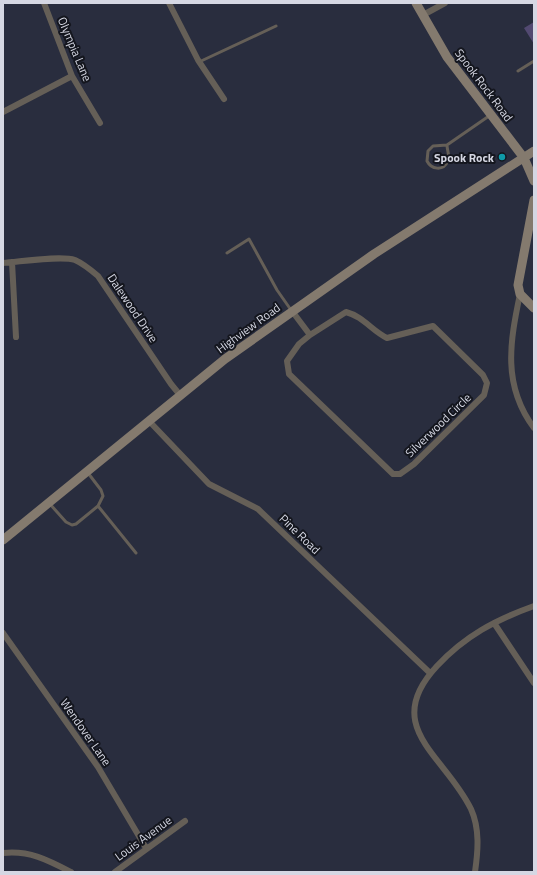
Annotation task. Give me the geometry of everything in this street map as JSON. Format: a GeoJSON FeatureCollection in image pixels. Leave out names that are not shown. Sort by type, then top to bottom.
{"type":"FeatureCollection","features":[{"type":"Feature","properties":{"kind":"street","name":"Olympia Lane"},"geometry":{"type":"LineString","coordinates":[[44,3],[72,76],[100,123]]}},
{"type":"Feature","properties":{"kind":"street"},"geometry":{"type":"LineString","coordinates":[[169,3],[199,62],[224,99]]}},
{"type":"Feature","properties":{"kind":"street","name":"Spook Rock Road"},"geometry":{"type":"LineString","coordinates":[[416,3],[447,57],[524,158],[534,181]]}},
{"type":"Feature","properties":{"kind":"street"},"geometry":{"type":"LineString","coordinates":[[423,15],[445,3]]}},
{"type":"Feature","properties":{"kind":"street"},"geometry":{"type":"LineString","coordinates":[[3,112],[72,76]]}},
{"type":"Feature","properties":{"kind":"street","name":"Highview Road"},"geometry":{"type":"LineString","coordinates":[[3,540],[225,359],[374,254],[534,151]]}},
{"type":"Feature","properties":{"kind":"street"},"geometry":{"type":"LineString","coordinates":[[534,200],[518,285],[520,294],[513,330],[510,366],[515,392],[524,415],[534,428]]}},
{"type":"Feature","properties":{"kind":"street","name":"Dalewood Drive"},"geometry":{"type":"LineString","coordinates":[[3,263],[58,258],[74,260],[87,267],[98,276],[180,395]]}},
{"type":"Feature","properties":{"kind":"street"},"geometry":{"type":"LineString","coordinates":[[12,262],[16,337]]}},
{"type":"Feature","properties":{"kind":"street"},"geometry":{"type":"LineString","coordinates":[[520,294],[534,308]]}},
{"type":"Feature","properties":{"kind":"street"},"geometry":{"type":"LineString","coordinates":[[292,311],[310,334]]}},
{"type":"Feature","properties":{"kind":"street","name":"Silverwood Circle"},"geometry":{"type":"LineString","coordinates":[[346,312],[358,316],[379,334],[387,338],[434,326],[483,375],[487,383],[484,395],[414,464],[400,474],[393,474],[289,374],[287,361],[299,344],[310,334],[346,312]]}},
{"type":"Feature","properties":{"kind":"street","name":"Pine Road"},"geometry":{"type":"LineString","coordinates":[[149,420],[209,484],[258,509],[430,673]]}},
{"type":"Feature","properties":{"kind":"street"},"geometry":{"type":"LineString","coordinates":[[476,872],[478,830],[471,810],[454,780],[423,741],[413,713],[414,702],[419,689],[430,673],[460,643],[494,623],[534,606]]}},
{"type":"Feature","properties":{"kind":"street"},"geometry":{"type":"LineString","coordinates":[[494,623],[534,683]]}},
{"type":"Feature","properties":{"kind":"street","name":"Wendover Lane"},"geometry":{"type":"LineString","coordinates":[[3,633],[98,767],[146,848]]}},
{"type":"Feature","properties":{"kind":"street","name":"Louis Avenue"},"geometry":{"type":"LineString","coordinates":[[115,872],[146,848],[185,822]]}},
{"type":"Feature","properties":{"kind":"street"},"geometry":{"type":"LineString","coordinates":[[3,853],[18,851],[29,853],[46,859],[71,872]]}},
{"type":"Feature","properties":{"kind":"lane"},"geometry":{"type":"LineString","coordinates":[[199,62],[276,26]]}},
{"type":"Feature","properties":{"kind":"lane"},"geometry":{"type":"LineString","coordinates":[[518,71],[534,61]]}},
{"type":"Feature","properties":{"kind":"lane"},"geometry":{"type":"LineString","coordinates":[[447,145],[449,157],[446,164],[439,168],[429,164],[426,157],[428,151],[433,146],[447,145],[490,115]]}},
{"type":"Feature","properties":{"kind":"lane"},"geometry":{"type":"LineString","coordinates":[[227,253],[249,239],[277,290],[292,311]]}},
{"type":"Feature","properties":{"kind":"lane"},"geometry":{"type":"LineString","coordinates":[[49,503],[66,522],[72,525],[76,524],[98,506],[103,496],[101,490],[86,472]]}},
{"type":"Feature","properties":{"kind":"lane"},"geometry":{"type":"LineString","coordinates":[[98,506],[136,553]]}},
{"type":"Feature","properties":{"kind":"building"},"geometry":{"type":"Polygon","coordinates":[[[534,22],[534,44],[524,28],[534,22]]]}},
{"type":"Feature","properties":{"kind":"place","name":"Spook Rock"},"geometry":{"type":"Point","coordinates":[502,157]}}]}
